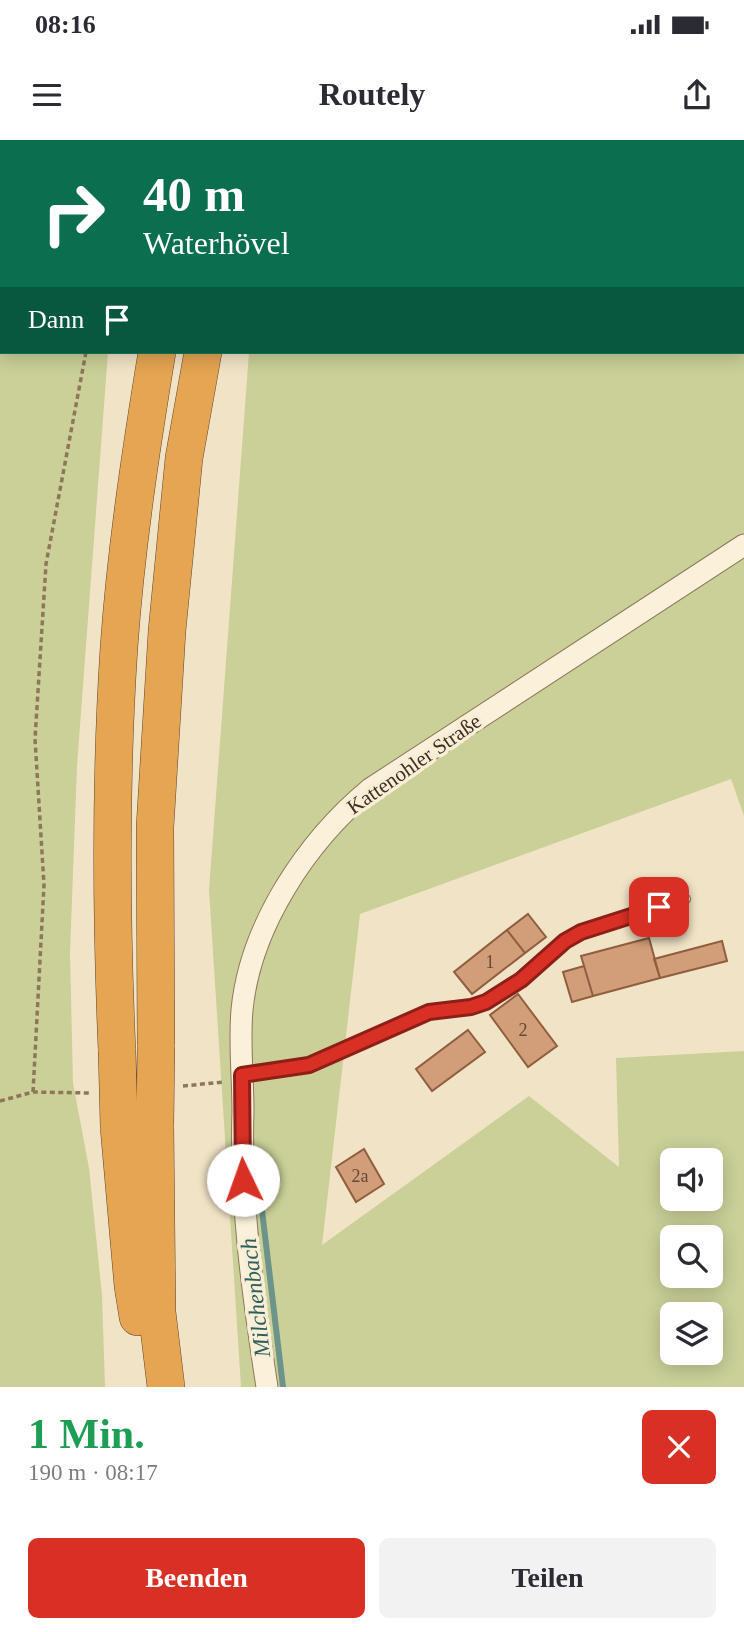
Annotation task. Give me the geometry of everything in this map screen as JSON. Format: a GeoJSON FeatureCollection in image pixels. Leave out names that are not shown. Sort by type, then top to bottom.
{"type":"FeatureCollection","features":[{"type":"Feature","properties":{"kind":"highway"},"geometry":{"type":"LineString","coordinates":[[157,354],[140,452],[119,646],[111,823],[111,924],[117,1051],[137,1126],[166,1387]]}},
{"type":"Feature","properties":{"kind":"highway"},"geometry":{"type":"LineString","coordinates":[[148,1387],[132,1286],[137,1126],[156,1047],[155,827],[167,631],[184,458],[203,354]]}},
{"type":"Feature","properties":{"kind":"street","name":"Kattenohler Straße"},"geometry":{"type":"LineString","coordinates":[[267,1387],[246,1225],[241,1026],[244,996],[264,929],[296,872],[319,838],[343,811],[370,789],[744,545]]}},
{"type":"Feature","properties":{"kind":"lane"},"geometry":{"type":"LineString","coordinates":[[242,1075],[309,1065],[429,1012],[471,1007],[486,1002],[521,980],[565,941],[581,932],[685,899]]}},
{"type":"Feature","properties":{"kind":"path"},"geometry":{"type":"LineString","coordinates":[[0,1101],[33,1092],[44,884],[35,738],[46,564],[86,354]]}},
{"type":"Feature","properties":{"kind":"green space"},"geometry":{"type":"Polygon","coordinates":[[[0,354],[108,354],[77,766],[70,953],[73,1083],[89,1168],[102,1295],[105,1387],[0,1387],[0,354]]]}},
{"type":"Feature","properties":{"kind":"green space"},"geometry":{"type":"Polygon","coordinates":[[[249,354],[744,354],[744,816],[731,779],[360,914],[322,1245],[529,1096],[619,1167],[616,1058],[744,1051],[744,1387],[241,1387],[209,890],[249,354]]]}},
{"type":"Feature","properties":{"kind":"building"},"geometry":{"type":"Polygon","coordinates":[[[528,914],[546,937],[525,953],[507,930],[528,914]]]}},
{"type":"Feature","properties":{"kind":"building"},"geometry":{"type":"Polygon","coordinates":[[[507,930],[525,953],[472,994],[454,972],[507,930]]]}},
{"type":"Feature","properties":{"kind":"building"},"geometry":{"type":"Polygon","coordinates":[[[649,938],[660,978],[593,996],[581,956],[649,938]]]}},
{"type":"Feature","properties":{"kind":"building"},"geometry":{"type":"Polygon","coordinates":[[[722,941],[727,961],[660,978],[654,959],[722,941]]]}},
{"type":"Feature","properties":{"kind":"building"},"geometry":{"type":"Polygon","coordinates":[[[584,966],[593,996],[572,1002],[563,972],[584,966]]]}},
{"type":"Feature","properties":{"kind":"building"},"geometry":{"type":"Polygon","coordinates":[[[518,994],[557,1046],[528,1067],[490,1015],[518,994]]]}},
{"type":"Feature","properties":{"kind":"building"},"geometry":{"type":"Polygon","coordinates":[[[468,1030],[485,1052],[432,1091],[416,1069],[468,1030]]]}},
{"type":"Feature","properties":{"kind":"building"},"geometry":{"type":"Polygon","coordinates":[[[364,1149],[384,1184],[356,1202],[336,1167],[364,1149]]]}},
{"type":"Feature","properties":{"kind":"waterway","name":"Milchenbach"},"geometry":{"type":"LineString","coordinates":[[264,1163],[259,1185],[283,1387]]}},
{"type":"Feature","properties":{"kind":"route"},"geometry":{"type":"LineString","coordinates":[[243,1180],[242,1075],[309,1065],[429,1012],[471,1007],[486,1002],[521,980],[565,941],[581,932],[659,907]]}}]}
